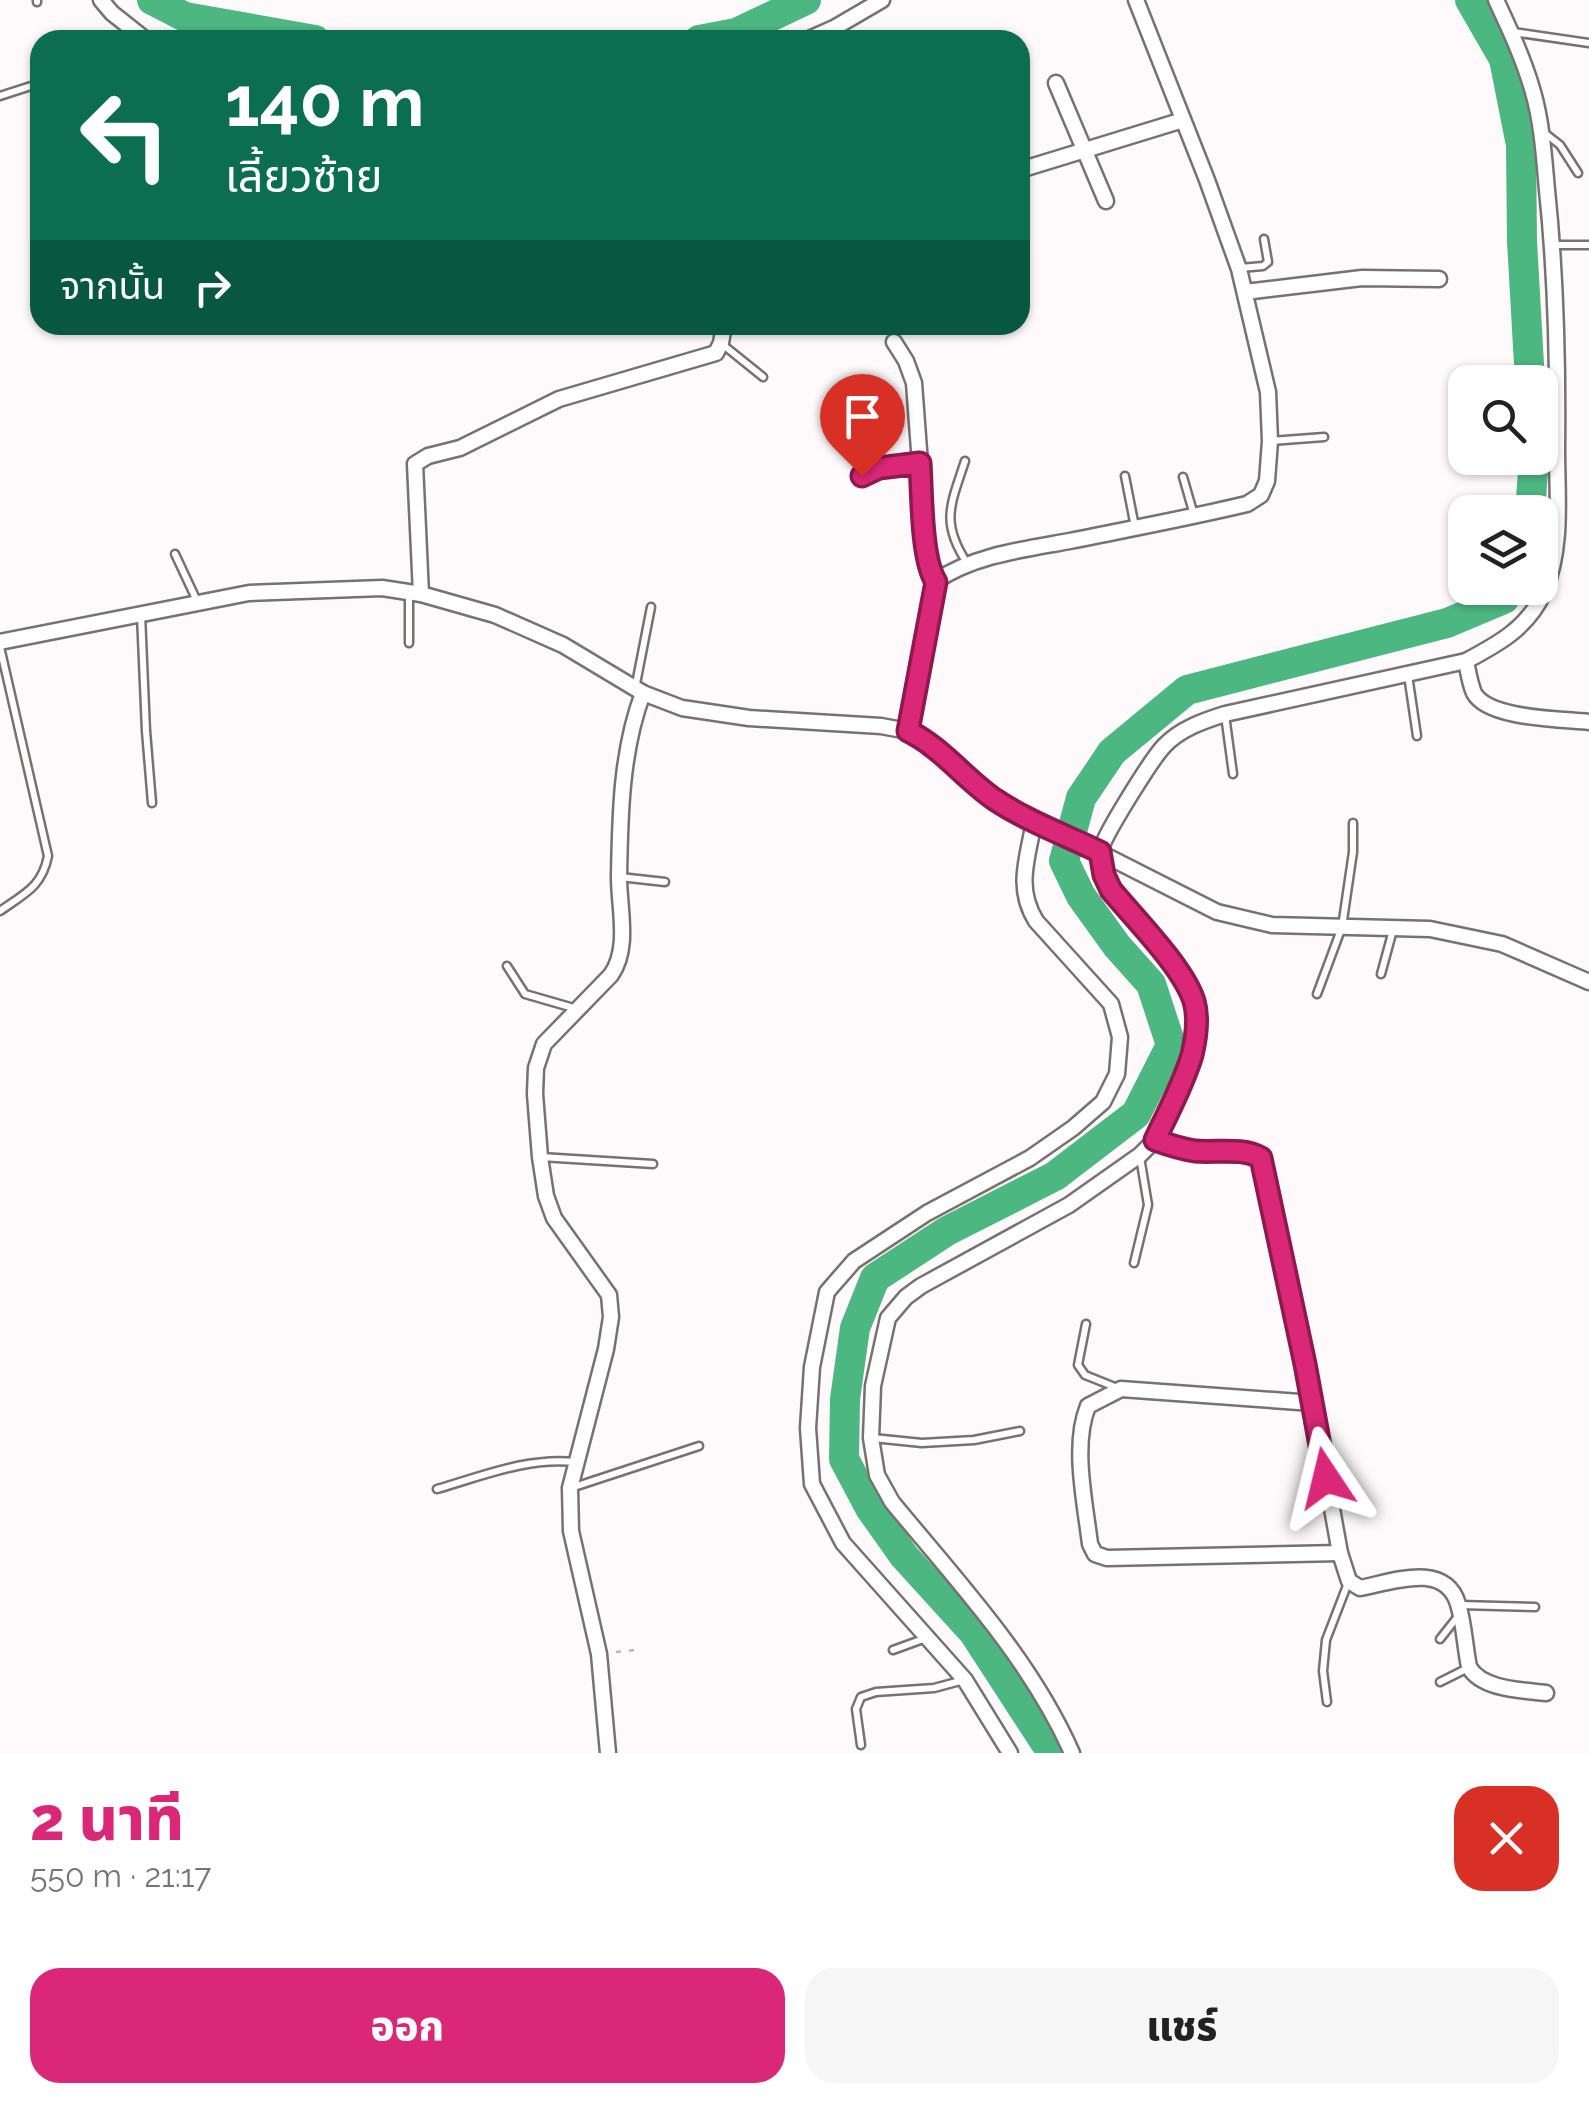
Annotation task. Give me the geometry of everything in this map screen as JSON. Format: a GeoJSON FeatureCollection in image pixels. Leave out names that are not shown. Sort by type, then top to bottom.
{"type":"FeatureCollection","features":[{"type":"Feature","properties":{"kind":"street"},"geometry":{"type":"LineString","coordinates":[[102,0],[133,30]]}},
{"type":"Feature","properties":{"kind":"street"},"geometry":{"type":"LineString","coordinates":[[830,30],[882,0]]}},
{"type":"Feature","properties":{"kind":"street"},"geometry":{"type":"LineString","coordinates":[[936,582],[968,564],[1247,504],[1260,495],[1267,481],[1268,392],[1245,292],[1207,180],[1136,0]]}},
{"type":"Feature","properties":{"kind":"street"},"geometry":{"type":"LineString","coordinates":[[1072,1753],[1013,1649],[892,1502],[877,1475],[872,1438],[879,1353],[888,1318],[906,1297],[1069,1205],[1155,1140],[1193,1051],[1195,1004],[1184,980],[1111,890],[1096,851],[1164,746],[1192,724],[1225,714],[1466,661],[1518,630],[1544,592],[1557,532],[1553,245],[1534,92],[1496,0]]}},
{"type":"Feature","properties":{"kind":"street"},"geometry":{"type":"LineString","coordinates":[[1056,83],[1106,201]]}},
{"type":"Feature","properties":{"kind":"street"},"geometry":{"type":"LineString","coordinates":[[1030,167],[1183,120]]}},
{"type":"Feature","properties":{"kind":"street"},"geometry":{"type":"LineString","coordinates":[[1245,292],[1362,278],[1439,279]]}},
{"type":"Feature","properties":{"kind":"street"},"geometry":{"type":"LineString","coordinates":[[415,593],[415,464],[428,456],[460,448],[559,400],[716,353],[723,335]]}},
{"type":"Feature","properties":{"kind":"street"},"geometry":{"type":"LineString","coordinates":[[894,342],[914,384],[927,557],[936,582],[908,731]]}},
{"type":"Feature","properties":{"kind":"street"},"geometry":{"type":"LineString","coordinates":[[0,645],[249,594],[382,588],[415,593],[495,615],[562,645],[639,691],[682,708],[908,731],[998,802],[1216,912],[1272,925],[1430,929],[1502,944],[1589,982]]}},
{"type":"Feature","properties":{"kind":"street"},"geometry":{"type":"LineString","coordinates":[[1466,661],[1474,692],[1482,702],[1504,712],[1589,722]]}},
{"type":"Feature","properties":{"kind":"street"},"geometry":{"type":"LineString","coordinates":[[608,1753],[599,1654],[570,1530],[570,1488],[606,1348],[611,1305],[609,1295],[554,1218],[546,1196],[535,1094],[536,1068],[544,1044],[618,965],[622,949],[619,877],[625,760],[639,691]]}},
{"type":"Feature","properties":{"kind":"street"},"geometry":{"type":"LineString","coordinates":[[1010,1753],[965,1680],[843,1543],[812,1484],[808,1428],[812,1366],[827,1292],[854,1261],[927,1213],[1030,1158],[1073,1128],[1102,1102],[1117,1074],[1120,1037],[1111,1004],[1027,906],[1023,886],[1039,824]]}},
{"type":"Feature","properties":{"kind":"street"},"geometry":{"type":"LineString","coordinates":[[1155,1140],[1180,1148],[1253,1153],[1261,1158],[1348,1582],[1360,1588],[1437,1578],[1450,1586],[1460,1610],[1469,1667],[1474,1675],[1504,1687],[1546,1693]]}},
{"type":"Feature","properties":{"kind":"street"},"geometry":{"type":"LineString","coordinates":[[1313,1404],[1121,1389],[1088,1406],[1082,1420],[1080,1445],[1090,1544],[1095,1554],[1107,1558],[1340,1553]]}},
{"type":"Feature","properties":{"kind":"lane"},"geometry":{"type":"LineString","coordinates":[[1512,32],[1589,43]]}},
{"type":"Feature","properties":{"kind":"lane"},"geometry":{"type":"LineString","coordinates":[[0,96],[30,86]]}},
{"type":"Feature","properties":{"kind":"lane"},"geometry":{"type":"LineString","coordinates":[[1541,130],[1560,144],[1578,173]]}},
{"type":"Feature","properties":{"kind":"lane"},"geometry":{"type":"LineString","coordinates":[[1238,268],[1264,266],[1268,262],[1264,239]]}},
{"type":"Feature","properties":{"kind":"lane"},"geometry":{"type":"LineString","coordinates":[[1553,245],[1589,245]]}},
{"type":"Feature","properties":{"kind":"lane"},"geometry":{"type":"LineString","coordinates":[[722,343],[763,377]]}},
{"type":"Feature","properties":{"kind":"lane"},"geometry":{"type":"LineString","coordinates":[[1270,441],[1324,438]]}},
{"type":"Feature","properties":{"kind":"lane"},"geometry":{"type":"LineString","coordinates":[[966,461],[952,501],[950,525],[955,544],[968,564]]}},
{"type":"Feature","properties":{"kind":"lane"},"geometry":{"type":"LineString","coordinates":[[862,476],[879,468],[920,463]]}},
{"type":"Feature","properties":{"kind":"lane"},"geometry":{"type":"LineString","coordinates":[[1126,476],[1135,528]]}},
{"type":"Feature","properties":{"kind":"lane"},"geometry":{"type":"LineString","coordinates":[[1183,476],[1194,516]]}},
{"type":"Feature","properties":{"kind":"lane"},"geometry":{"type":"LineString","coordinates":[[175,554],[197,602]]}},
{"type":"Feature","properties":{"kind":"lane"},"geometry":{"type":"LineString","coordinates":[[409,642],[415,593]]}},
{"type":"Feature","properties":{"kind":"lane"},"geometry":{"type":"LineString","coordinates":[[639,691],[650,606]]}},
{"type":"Feature","properties":{"kind":"lane"},"geometry":{"type":"LineString","coordinates":[[142,614],[152,803]]}},
{"type":"Feature","properties":{"kind":"lane"},"geometry":{"type":"LineString","coordinates":[[0,645],[48,856],[45,871],[35,887],[0,911]]}},
{"type":"Feature","properties":{"kind":"lane"},"geometry":{"type":"LineString","coordinates":[[1408,674],[1417,736]]}},
{"type":"Feature","properties":{"kind":"lane"},"geometry":{"type":"LineString","coordinates":[[1225,714],[1232,774]]}},
{"type":"Feature","properties":{"kind":"lane"},"geometry":{"type":"LineString","coordinates":[[1317,994],[1342,926],[1353,852],[1353,822]]}},
{"type":"Feature","properties":{"kind":"lane"},"geometry":{"type":"LineString","coordinates":[[619,877],[665,882]]}},
{"type":"Feature","properties":{"kind":"lane"},"geometry":{"type":"LineString","coordinates":[[1382,974],[1394,928]]}},
{"type":"Feature","properties":{"kind":"lane"},"geometry":{"type":"LineString","coordinates":[[507,966],[526,994],[577,1008]]}},
{"type":"Feature","properties":{"kind":"lane"},"geometry":{"type":"LineString","coordinates":[[1134,1264],[1148,1205],[1140,1155]]}},
{"type":"Feature","properties":{"kind":"lane"},"geometry":{"type":"LineString","coordinates":[[540,1157],[653,1164]]}},
{"type":"Feature","properties":{"kind":"lane"},"geometry":{"type":"LineString","coordinates":[[1086,1324],[1078,1365],[1085,1374],[1121,1389]]}},
{"type":"Feature","properties":{"kind":"lane"},"geometry":{"type":"LineString","coordinates":[[872,1438],[922,1443],[1020,1432]]}},
{"type":"Feature","properties":{"kind":"lane"},"geometry":{"type":"LineString","coordinates":[[570,1488],[699,1446]]}},
{"type":"Feature","properties":{"kind":"lane"},"geometry":{"type":"LineString","coordinates":[[437,1489],[532,1462],[576,1462]]}},
{"type":"Feature","properties":{"kind":"lane"},"geometry":{"type":"LineString","coordinates":[[1327,1702],[1322,1671],[1326,1640],[1348,1582]]}},
{"type":"Feature","properties":{"kind":"lane"},"geometry":{"type":"LineString","coordinates":[[1440,1639],[1460,1610],[1535,1608]]}},
{"type":"Feature","properties":{"kind":"lane"},"geometry":{"type":"LineString","coordinates":[[894,1650],[927,1637]]}},
{"type":"Feature","properties":{"kind":"lane"},"geometry":{"type":"LineString","coordinates":[[1440,1682],[1469,1667]]}},
{"type":"Feature","properties":{"kind":"lane"},"geometry":{"type":"LineString","coordinates":[[861,1745],[856,1709],[861,1696],[934,1688],[965,1680]]}},
{"type":"Feature","properties":{"kind":"path"},"geometry":{"type":"LineString","coordinates":[[599,1654],[636,1650]]}},
{"type":"Feature","properties":{"kind":"waterway"},"geometry":{"type":"LineString","coordinates":[[152,0],[185,17],[258,30]]}},
{"type":"Feature","properties":{"kind":"waterway"},"geometry":{"type":"LineString","coordinates":[[742,30],[806,0]]}},
{"type":"Feature","properties":{"kind":"waterway"},"geometry":{"type":"LineString","coordinates":[[1470,0],[1504,59],[1521,145],[1529,365]]}},
{"type":"Feature","properties":{"kind":"waterway"},"geometry":{"type":"LineString","coordinates":[[1531,495],[1533,475]]}},
{"type":"Feature","properties":{"kind":"waterway"},"geometry":{"type":"LineString","coordinates":[[1052,1753],[974,1633],[904,1556],[870,1508],[844,1459],[845,1399],[855,1328],[875,1278],[947,1231],[1055,1176],[1136,1114],[1171,1045],[1151,984],[1081,896],[1064,861],[1081,798],[1112,752],[1187,690],[1447,623],[1490,605]]}},
{"type":"Feature","properties":{"kind":"route"},"geometry":{"type":"LineString","coordinates":[[862,476],[879,468],[920,463],[927,557],[936,582],[908,731],[998,802],[1100,852],[1111,890],[1184,980],[1195,1004],[1193,1051],[1155,1140],[1180,1148],[1253,1153],[1261,1158],[1326,1478]]}}]}
